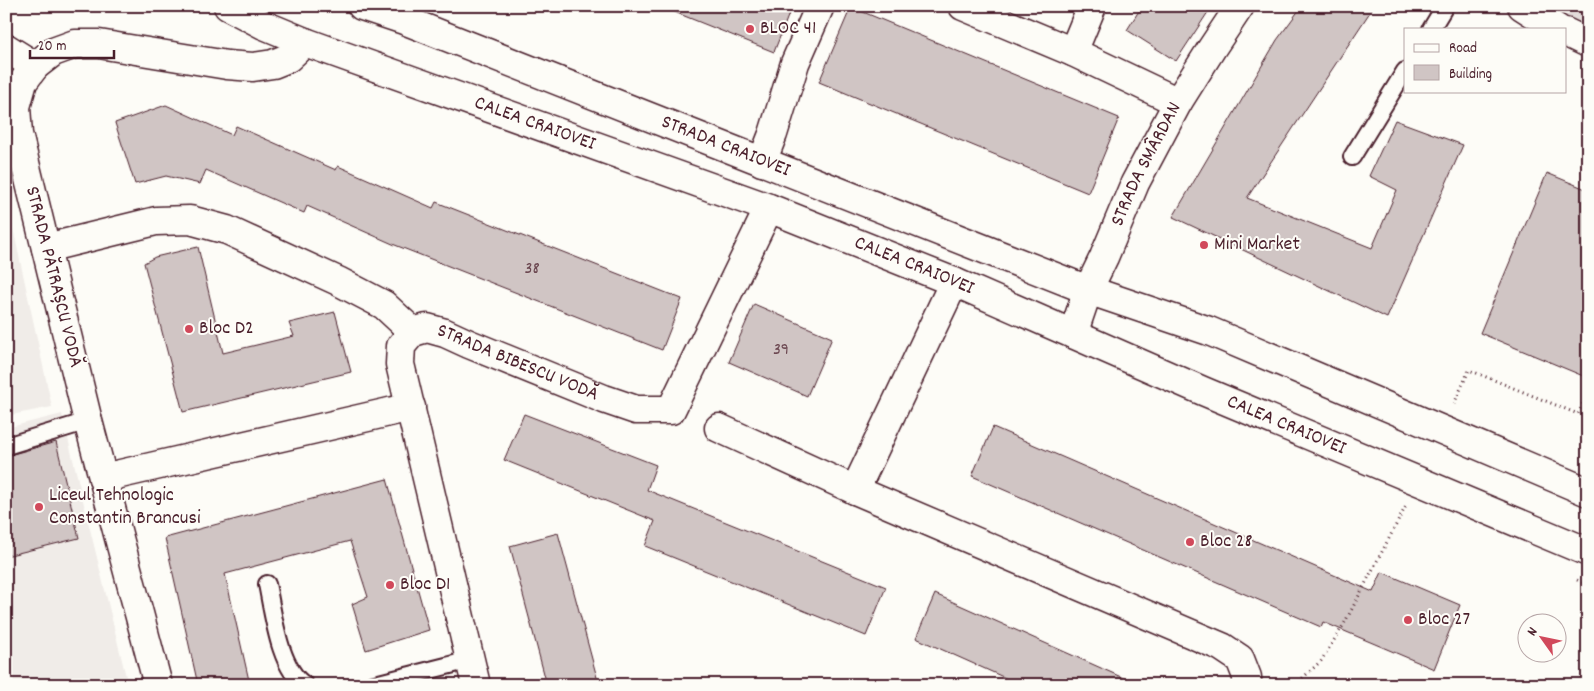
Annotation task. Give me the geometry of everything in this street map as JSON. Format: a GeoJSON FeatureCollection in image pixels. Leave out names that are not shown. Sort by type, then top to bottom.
{"type":"FeatureCollection","features":[{"type":"Feature","properties":{"kind":"street","name":"CALEA CRAIOVEI"},"geometry":{"type":"LineString","coordinates":[[228,6],[264,25],[305,42],[769,208],[954,282],[1203,391],[1588,552]]}},
{"type":"Feature","properties":{"kind":"street","name":"STRADA CRAIOVEI"},"geometry":{"type":"LineString","coordinates":[[362,6],[404,20],[1088,290]]}},
{"type":"Feature","properties":{"kind":"street"},"geometry":{"type":"LineString","coordinates":[[762,162],[773,134],[795,63],[820,6]]}},
{"type":"Feature","properties":{"kind":"street"},"geometry":{"type":"LineString","coordinates":[[963,6],[1073,52],[1178,102]]}},
{"type":"Feature","properties":{"kind":"street"},"geometry":{"type":"LineString","coordinates":[[1073,52],[1092,6]]}},
{"type":"Feature","properties":{"kind":"street","name":"STRADA SMÂRDAN"},"geometry":{"type":"LineString","coordinates":[[1073,334],[1088,290],[1135,183],[1178,102],[1240,6]]}},
{"type":"Feature","properties":{"kind":"street"},"geometry":{"type":"LineString","coordinates":[[1522,6],[1556,28]]}},
{"type":"Feature","properties":{"kind":"street"},"geometry":{"type":"LineString","coordinates":[[1566,32],[1588,43]]}},
{"type":"Feature","properties":{"kind":"street","name":"STRADA PĂTRAȘCU VODĂ"},"geometry":{"type":"LineString","coordinates":[[158,685],[88,421],[18,134],[16,107],[23,82],[35,66],[53,52],[75,44],[116,46],[227,65],[253,67],[273,64],[288,58],[305,42]]}},
{"type":"Feature","properties":{"kind":"street"},"geometry":{"type":"LineString","coordinates":[[6,48],[35,66]]}},
{"type":"Feature","properties":{"kind":"street","name":"STRADA BIBESCU VODĂ"},"geometry":{"type":"LineString","coordinates":[[473,673],[400,364],[401,346],[413,332],[427,328],[445,333],[604,399],[636,410],[670,410],[769,208]]}},
{"type":"Feature","properties":{"kind":"street"},"geometry":{"type":"LineString","coordinates":[[46,248],[156,221],[190,220],[227,230],[338,281],[384,305],[413,332]]}},
{"type":"Feature","properties":{"kind":"street"},"geometry":{"type":"LineString","coordinates":[[855,490],[954,282]]}},
{"type":"Feature","properties":{"kind":"street"},"geometry":{"type":"LineString","coordinates":[[1088,290],[1209,331],[1588,492]]}},
{"type":"Feature","properties":{"kind":"street"},"geometry":{"type":"LineString","coordinates":[[103,478],[410,407]]}},
{"type":"Feature","properties":{"kind":"street"},"geometry":{"type":"LineString","coordinates":[[719,428],[855,490],[1222,647],[1240,659],[1247,677],[1247,685]]}},
{"type":"Feature","properties":{"kind":"lane"},"geometry":{"type":"LineString","coordinates":[[1433,28],[1445,6]]}},
{"type":"Feature","properties":{"kind":"lane"},"geometry":{"type":"LineString","coordinates":[[1352,157],[1404,73]]}},
{"type":"Feature","properties":{"kind":"lane"},"geometry":{"type":"LineString","coordinates":[[6,446],[88,421]]}},
{"type":"Feature","properties":{"kind":"lane"},"geometry":{"type":"LineString","coordinates":[[267,584],[288,666],[301,683],[305,685]]}},
{"type":"Feature","properties":{"kind":"lane"},"geometry":{"type":"LineString","coordinates":[[370,685],[473,673]]}},
{"type":"Feature","properties":{"kind":"path"},"geometry":{"type":"LineString","coordinates":[[1451,409],[1469,370],[1578,414],[1588,392]]}},
{"type":"Feature","properties":{"kind":"path"},"geometry":{"type":"LineString","coordinates":[[1295,685],[1321,661],[1344,624],[1408,503]]}},
{"type":"Feature","properties":{"kind":"shaded area"},"geometry":{"type":"Polygon","coordinates":[[[1522,6],[1588,6],[1588,43],[1566,31],[1566,28],[1561,28],[1522,6]]]}},
{"type":"Feature","properties":{"kind":"shaded area"},"geometry":{"type":"Polygon","coordinates":[[[6,196],[52,407],[6,416],[6,196]]]}},
{"type":"Feature","properties":{"kind":"shaded area"},"geometry":{"type":"Polygon","coordinates":[[[62,414],[128,685],[6,685],[6,428],[62,414]]]}},
{"type":"Feature","properties":{"kind":"building","name":"BLOC 41"},"geometry":{"type":"Polygon","coordinates":[[[662,6],[792,6],[774,52],[662,6]]]}},
{"type":"Feature","properties":{"kind":"building"},"geometry":{"type":"Polygon","coordinates":[[[1142,6],[1212,6],[1176,61],[1127,30],[1142,6]]]}},
{"type":"Feature","properties":{"kind":"building"},"geometry":{"type":"Polygon","coordinates":[[[1302,6],[1374,6],[1247,198],[1372,248],[1397,190],[1369,176],[1395,120],[1463,145],[1387,318],[1173,217],[1277,40],[1302,6]]]}},
{"type":"Feature","properties":{"kind":"building"},"geometry":{"type":"Polygon","coordinates":[[[851,7],[1119,118],[1088,193],[819,82],[851,7]]]}},
{"type":"Feature","properties":{"kind":"building"},"geometry":{"type":"Polygon","coordinates":[[[166,105],[232,135],[236,126],[336,170],[338,166],[433,208],[436,202],[682,299],[662,350],[395,245],[307,206],[304,213],[206,170],[200,184],[166,176],[135,184],[115,123],[166,105]]]}},
{"type":"Feature","properties":{"kind":"building"},"geometry":{"type":"Polygon","coordinates":[[[1547,173],[1588,190],[1588,378],[1480,333],[1547,173]]]}},
{"type":"Feature","properties":{"kind":"building","name":"Bloc D2"},"geometry":{"type":"Polygon","coordinates":[[[198,247],[223,353],[294,336],[289,323],[335,312],[351,372],[183,412],[144,263],[155,257],[198,247]]]}},
{"type":"Feature","properties":{"kind":"building"},"geometry":{"type":"Polygon","coordinates":[[[754,304],[832,338],[807,396],[729,362],[754,304]]]}},
{"type":"Feature","properties":{"kind":"building"},"geometry":{"type":"Polygon","coordinates":[[[524,414],[656,465],[647,490],[886,587],[866,636],[645,546],[655,521],[504,460],[524,414]]]}},
{"type":"Feature","properties":{"kind":"building","name":"Bloc 28"},"geometry":{"type":"Polygon","coordinates":[[[993,427],[1373,592],[1382,572],[1460,605],[1434,669],[1323,622],[1321,627],[972,476],[993,427]]]}},
{"type":"Feature","properties":{"kind":"building","name":"Liceul Tehnologic Constantin Brancusi"},"geometry":{"type":"Polygon","coordinates":[[[56,442],[79,538],[6,556],[6,456],[56,442]]]}},
{"type":"Feature","properties":{"kind":"building","name":"Bloc D1"},"geometry":{"type":"Polygon","coordinates":[[[387,479],[429,630],[366,650],[352,604],[368,597],[350,541],[225,574],[250,685],[198,685],[165,538],[387,479]]]}},
{"type":"Feature","properties":{"kind":"building"},"geometry":{"type":"Polygon","coordinates":[[[558,533],[599,685],[547,685],[510,546],[558,533]]]}},
{"type":"Feature","properties":{"kind":"building"},"geometry":{"type":"Polygon","coordinates":[[[935,594],[1139,685],[1021,685],[916,638],[935,594]]]}},
{"type":"Feature","properties":{"kind":"place","name":"BLOC 41"},"geometry":{"type":"Point","coordinates":[750,29]}},
{"type":"Feature","properties":{"kind":"place","name":"Mini Market"},"geometry":{"type":"Point","coordinates":[1204,245]}},
{"type":"Feature","properties":{"kind":"place","name":"Bloc D2"},"geometry":{"type":"Point","coordinates":[189,329]}},
{"type":"Feature","properties":{"kind":"place","name":"Liceul Tehnologic Constantin Brancusi"},"geometry":{"type":"Point","coordinates":[39,507]}},
{"type":"Feature","properties":{"kind":"place","name":"Bloc 28"},"geometry":{"type":"Point","coordinates":[1190,542]}},
{"type":"Feature","properties":{"kind":"place","name":"Bloc D1"},"geometry":{"type":"Point","coordinates":[390,585]}},
{"type":"Feature","properties":{"kind":"place","name":"Bloc 27"},"geometry":{"type":"Point","coordinates":[1408,620]}}]}
